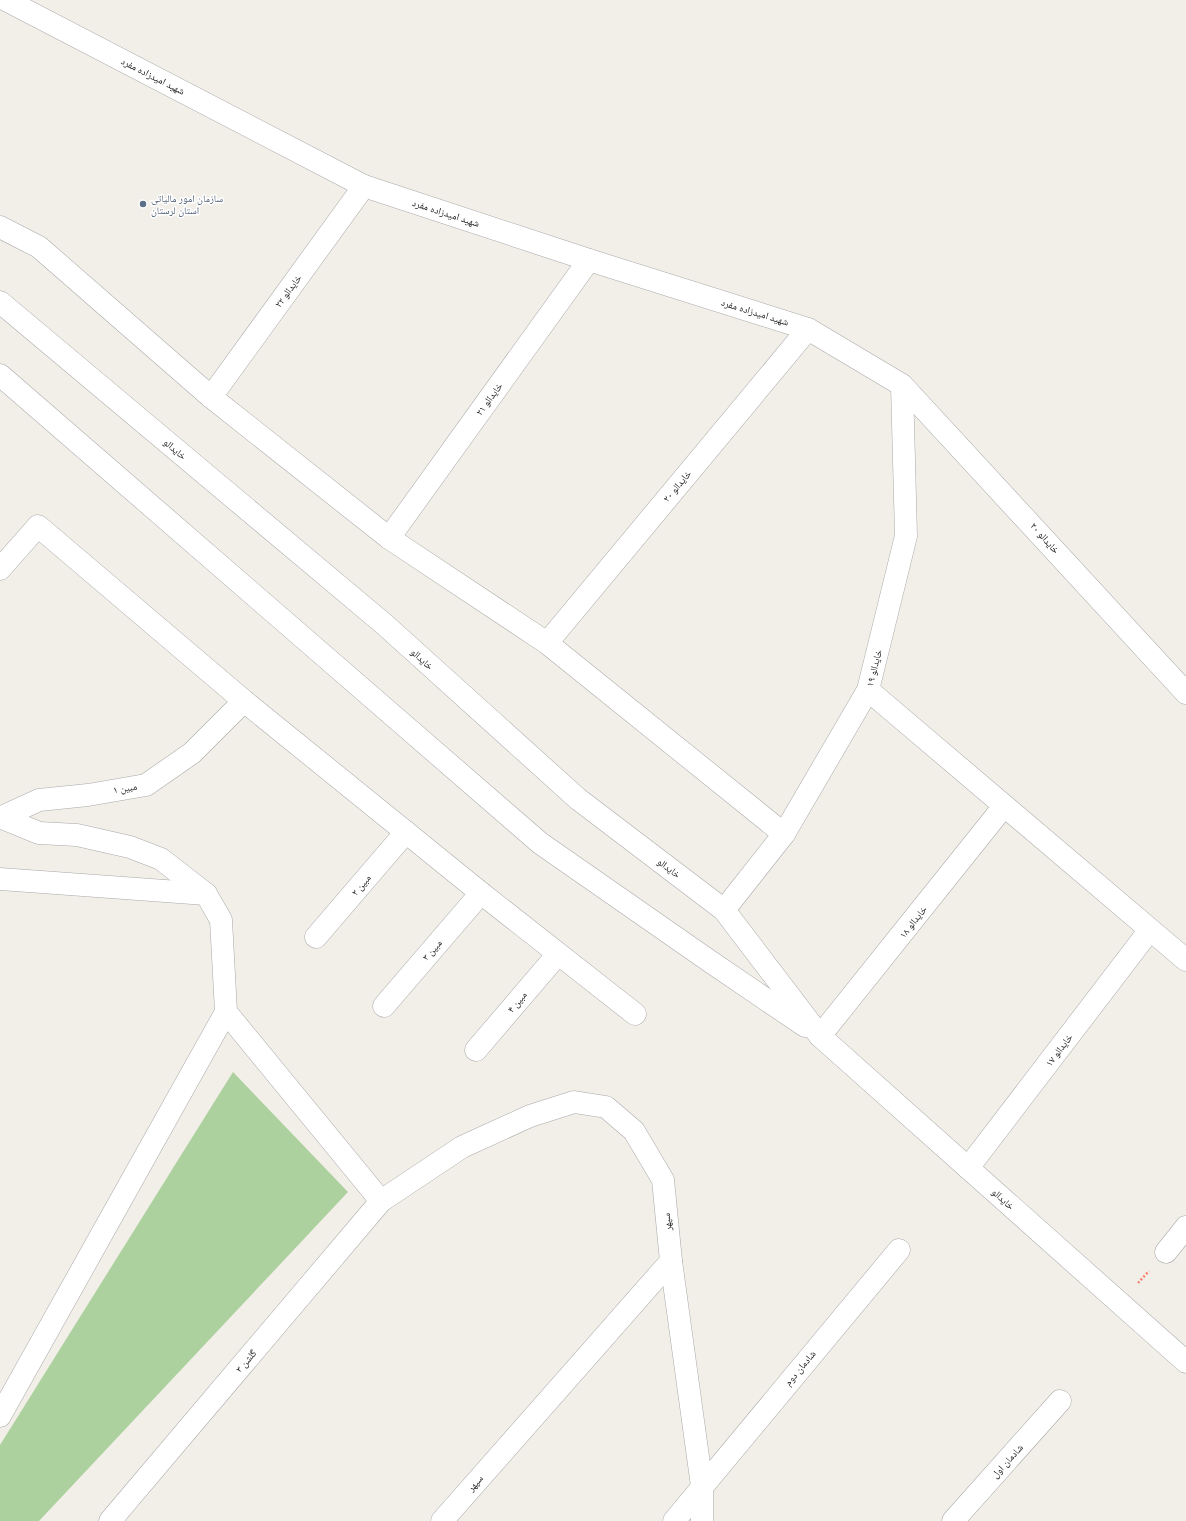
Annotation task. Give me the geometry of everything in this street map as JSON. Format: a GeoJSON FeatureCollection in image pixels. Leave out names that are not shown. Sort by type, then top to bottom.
{"type":"FeatureCollection","features":[{"type":"Feature","properties":{"kind":"street","name":"شهید امیدزاده مفرد"},"geometry":{"type":"LineString","coordinates":[[6,0],[364,186],[589,260],[808,329],[902,385]]}},
{"type":"Feature","properties":{"kind":"street","name":"خایدالو ۲۲"},"geometry":{"type":"LineString","coordinates":[[212,397],[364,186]]}},
{"type":"Feature","properties":{"kind":"street"},"geometry":{"type":"LineString","coordinates":[[0,228],[39,247],[212,397],[389,538],[547,643],[784,834]]}},
{"type":"Feature","properties":{"kind":"street","name":"خایدالو ۲۱"},"geometry":{"type":"LineString","coordinates":[[389,538],[589,260]]}},
{"type":"Feature","properties":{"kind":"street","name":"خایدالو"},"geometry":{"type":"LineString","coordinates":[[0,302],[384,624],[578,799],[724,910],[820,1036]]}},
{"type":"Feature","properties":{"kind":"street","name":"خایدالو ۲۰"},"geometry":{"type":"LineString","coordinates":[[547,643],[808,329]]}},
{"type":"Feature","properties":{"kind":"street","name":"خایدالو"},"geometry":{"type":"LineString","coordinates":[[0,375],[540,843],[820,1036],[1186,1362]]}},
{"type":"Feature","properties":{"kind":"street","name":"خایدالو ۲۰"},"geometry":{"type":"LineString","coordinates":[[902,385],[996,484],[1186,693]]}},
{"type":"Feature","properties":{"kind":"street","name":"خایدالو ۱۹"},"geometry":{"type":"LineString","coordinates":[[724,910],[784,834],[868,690],[906,536],[902,385]]}},
{"type":"Feature","properties":{"kind":"street"},"geometry":{"type":"LineString","coordinates":[[0,569],[38,526],[244,701],[481,893],[635,1014]]}},
{"type":"Feature","properties":{"kind":"street"},"geometry":{"type":"LineString","coordinates":[[868,690],[1149,931],[1186,960]]}},
{"type":"Feature","properties":{"kind":"street","name":"مبین ۱"},"geometry":{"type":"LineString","coordinates":[[1,817],[39,800],[88,795],[146,784],[192,753],[244,701]]}},
{"type":"Feature","properties":{"kind":"street","name":"خایدالو ۱۸"},"geometry":{"type":"LineString","coordinates":[[820,1036],[1004,806]]}},
{"type":"Feature","properties":{"kind":"street"},"geometry":{"type":"LineString","coordinates":[[0,1416],[226,1012],[221,920],[206,894],[161,859],[130,847],[77,835],[39,833],[1,817]]}},
{"type":"Feature","properties":{"kind":"street","name":"مبین ۲"},"geometry":{"type":"LineString","coordinates":[[316,937],[406,832]]}},
{"type":"Feature","properties":{"kind":"street"},"geometry":{"type":"LineString","coordinates":[[0,878],[206,894]]}},
{"type":"Feature","properties":{"kind":"street","name":"مبین ۳"},"geometry":{"type":"LineString","coordinates":[[384,1006],[481,893]]}},
{"type":"Feature","properties":{"kind":"street","name":"خایدالو ۱۷"},"geometry":{"type":"LineString","coordinates":[[968,1168],[1149,931]]}},
{"type":"Feature","properties":{"kind":"street","name":"مبین ۴"},"geometry":{"type":"LineString","coordinates":[[476,1050],[558,954]]}},
{"type":"Feature","properties":{"kind":"street"},"geometry":{"type":"LineString","coordinates":[[226,1012],[381,1201]]}},
{"type":"Feature","properties":{"kind":"street","name":"سپهر"},"geometry":{"type":"LineString","coordinates":[[381,1201],[462,1147],[530,1116],[574,1102],[606,1107],[634,1132],[663,1180],[671,1261],[442,1521]]}},
{"type":"Feature","properties":{"kind":"street","name":"گلشن ۳"},"geometry":{"type":"LineString","coordinates":[[110,1521],[381,1201]]}},
{"type":"Feature","properties":{"kind":"street"},"geometry":{"type":"LineString","coordinates":[[1166,1252],[1186,1227]]}},
{"type":"Feature","properties":{"kind":"street","name":"شادمان دوم"},"geometry":{"type":"LineString","coordinates":[[674,1521],[899,1250]]}},
{"type":"Feature","properties":{"kind":"street"},"geometry":{"type":"LineString","coordinates":[[671,1261],[702,1486],[702,1521]]}},
{"type":"Feature","properties":{"kind":"street","name":"شادمان اول"},"geometry":{"type":"LineString","coordinates":[[954,1521],[1060,1401]]}},
{"type":"Feature","properties":{"kind":"path"},"geometry":{"type":"LineString","coordinates":[[1120,1303],[1166,1252]]}},
{"type":"Feature","properties":{"kind":"green space"},"geometry":{"type":"Polygon","coordinates":[[[233,1072],[348,1192],[39,1521],[0,1521],[0,1445],[233,1072]]]}},
{"type":"Feature","properties":{"kind":"place","name":"سازمان امور مالیاتی استان لرستان"},"geometry":{"type":"Point","coordinates":[143,204]}}]}
